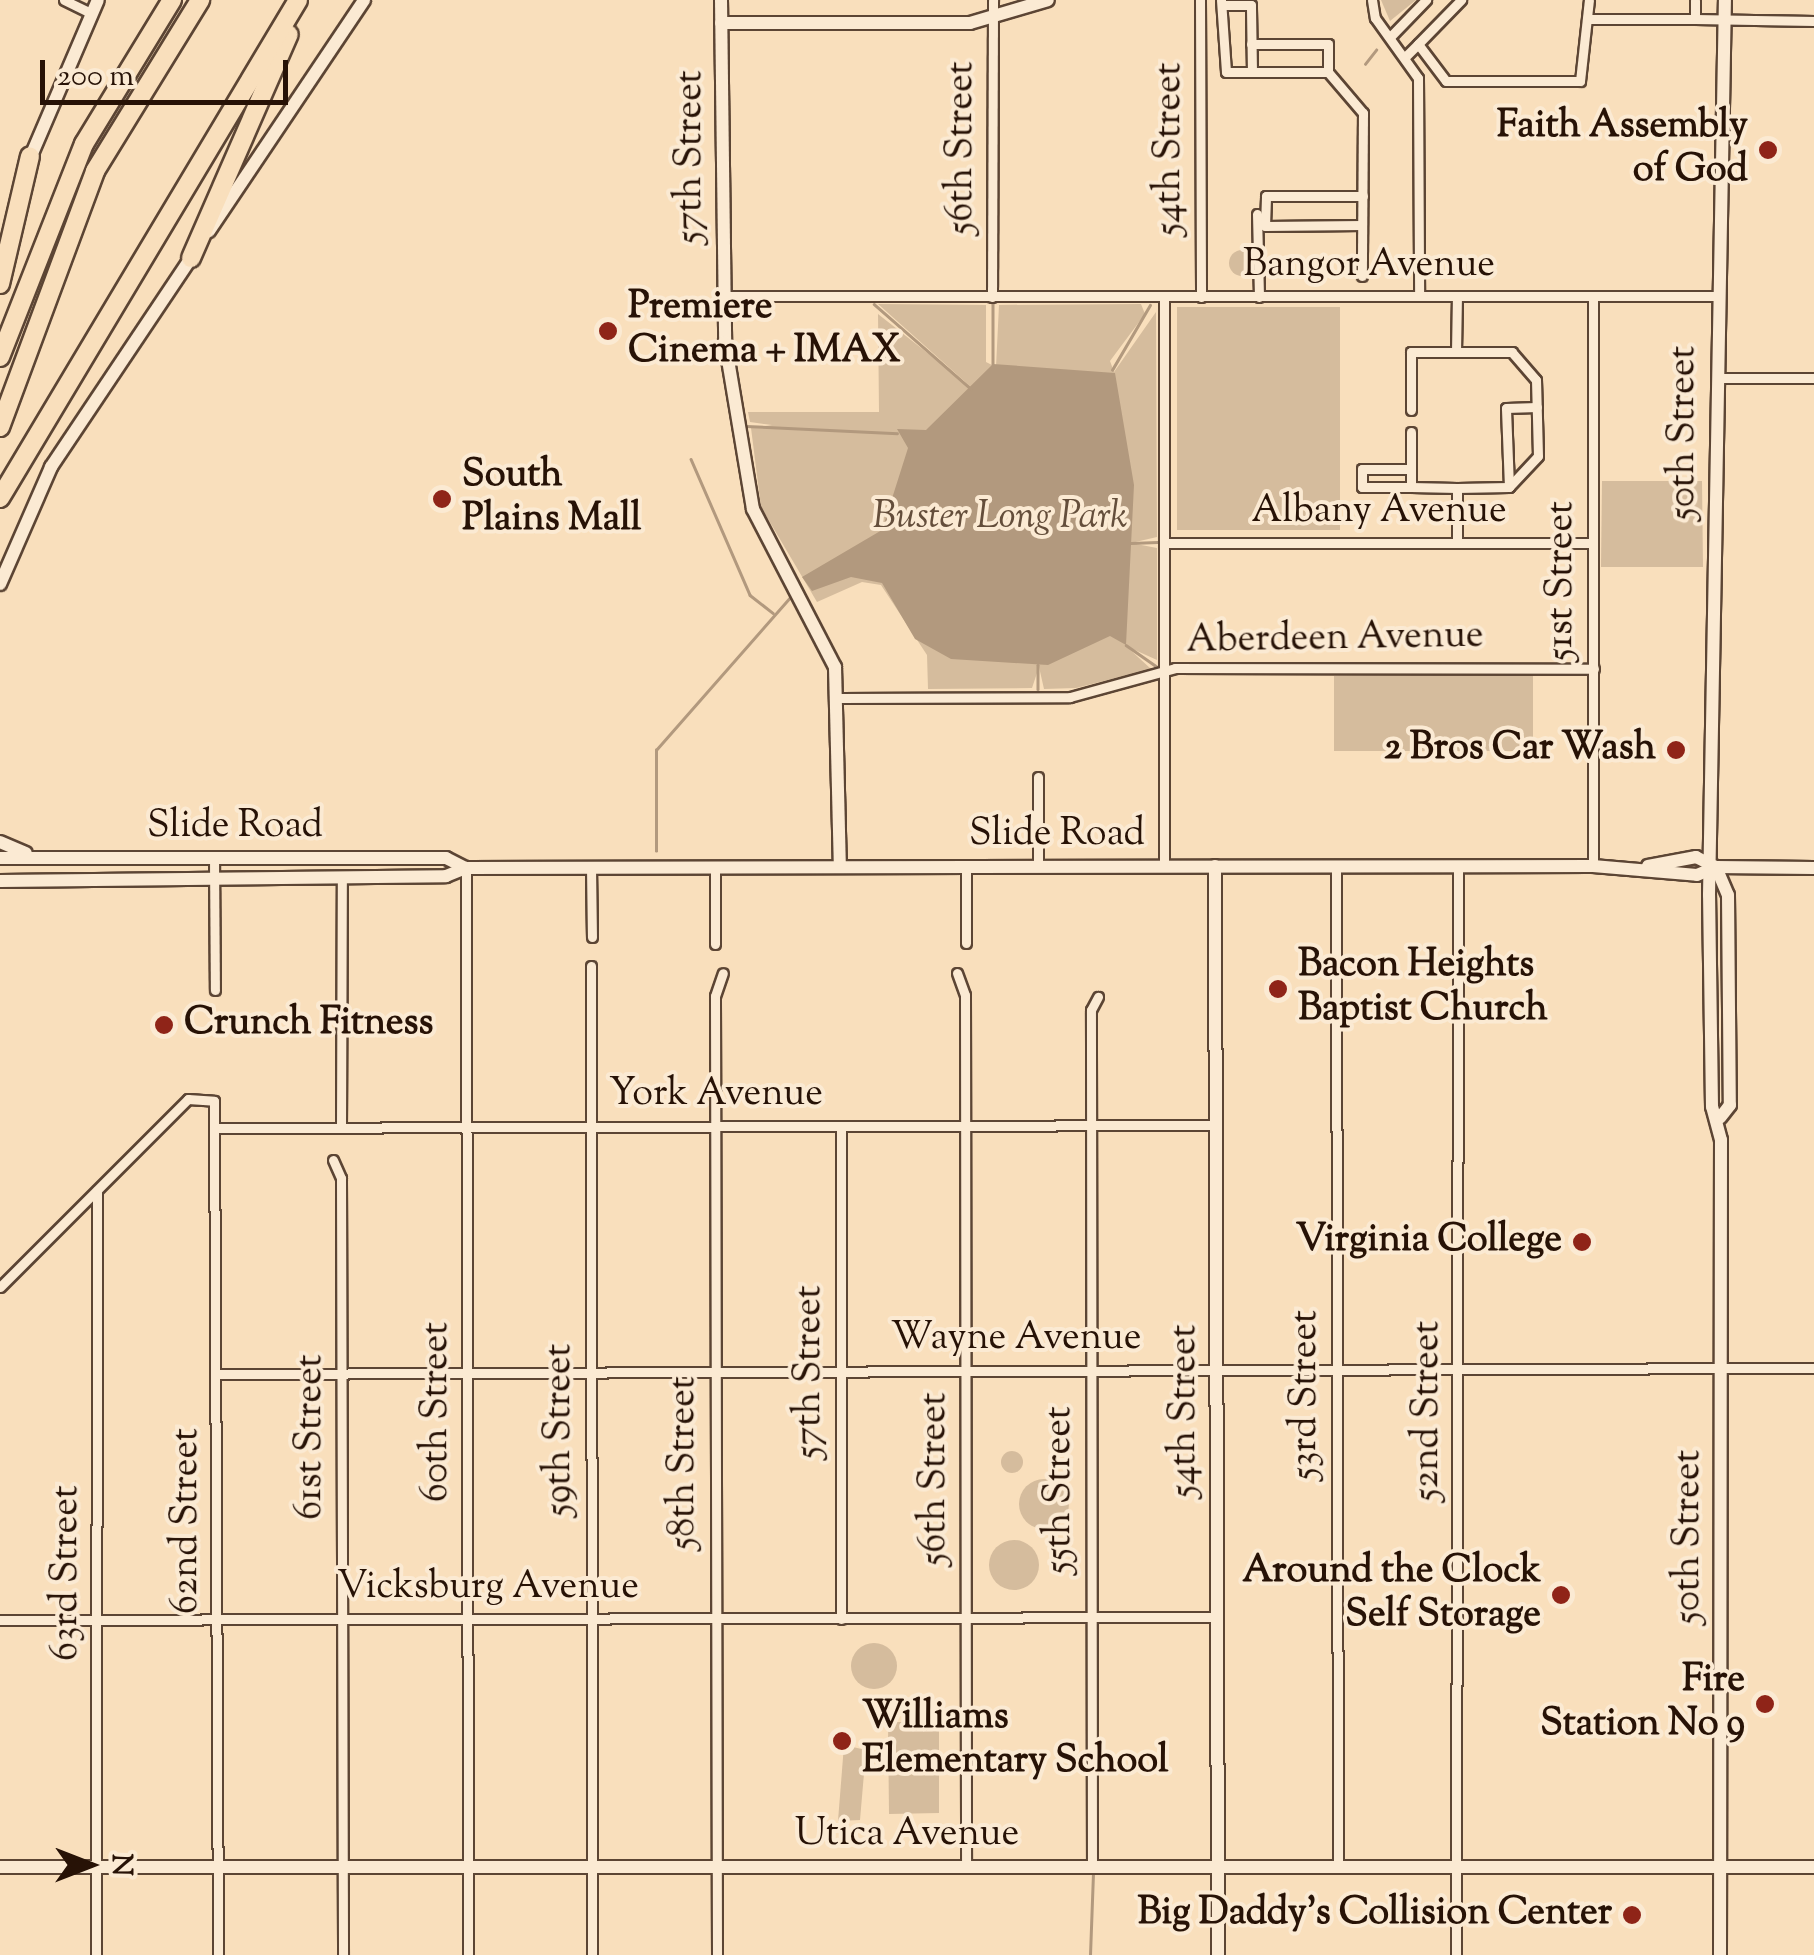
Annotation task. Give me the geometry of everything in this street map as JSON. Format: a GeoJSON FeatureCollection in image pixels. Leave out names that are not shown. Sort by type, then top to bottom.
{"type":"FeatureCollection","features":[{"type":"Feature","properties":{"kind":"highway"},"geometry":{"type":"LineString","coordinates":[[0,357],[92,129],[105,86],[159,0]]}},
{"type":"Feature","properties":{"kind":"highway"},"geometry":{"type":"LineString","coordinates":[[92,129],[172,0]]}},
{"type":"Feature","properties":{"kind":"highway"},"geometry":{"type":"LineString","coordinates":[[0,427],[89,184],[200,0]]}},
{"type":"Feature","properties":{"kind":"highway"},"geometry":{"type":"LineString","coordinates":[[191,258],[300,0]]}},
{"type":"Feature","properties":{"kind":"highway"},"geometry":{"type":"LineString","coordinates":[[0,498],[300,0]]}},
{"type":"Feature","properties":{"kind":"highway"},"geometry":{"type":"LineString","coordinates":[[0,284],[30,156]]}},
{"type":"Feature","properties":{"kind":"main road"},"geometry":{"type":"LineString","coordinates":[[0,584],[51,467],[364,0]]}},
{"type":"Feature","properties":{"kind":"main road"},"geometry":{"type":"LineString","coordinates":[[721,0],[721,23],[993,21],[1048,0]]}},
{"type":"Feature","properties":{"kind":"main road","name":"50th Street"},"geometry":{"type":"LineString","coordinates":[[1720,1955],[1720,1118],[1730,1105],[1728,895],[1716,866],[1714,378],[1725,0]]}},
{"type":"Feature","properties":{"kind":"main road"},"geometry":{"type":"LineString","coordinates":[[0,246],[30,156],[95,6]]}},
{"type":"Feature","properties":{"kind":"main road","name":"57th Street"},"geometry":{"type":"LineString","coordinates":[[721,23],[722,296],[751,501],[822,629],[840,698],[840,867]]}},
{"type":"Feature","properties":{"kind":"main road"},"geometry":{"type":"LineString","coordinates":[[0,842],[53,857]]}},
{"type":"Feature","properties":{"kind":"main road","name":"Slide Road"},"geometry":{"type":"LineString","coordinates":[[0,858],[446,858],[466,868]]}},
{"type":"Feature","properties":{"kind":"main road","name":"54th Street"},"geometry":{"type":"LineString","coordinates":[[1214,866],[1218,1955]]}},
{"type":"Feature","properties":{"kind":"main road","name":"Slide Road"},"geometry":{"type":"LineString","coordinates":[[2,882],[342,877],[466,868],[1648,866],[1697,876],[1716,866],[1814,868]]}},
{"type":"Feature","properties":{"kind":"main road","name":"Utica Avenue"},"geometry":{"type":"LineString","coordinates":[[0,1867],[1814,1867]]}},
{"type":"Feature","properties":{"kind":"street"},"geometry":{"type":"LineString","coordinates":[[64,0],[95,6]]}},
{"type":"Feature","properties":{"kind":"street","name":"56th Street"},"geometry":{"type":"LineString","coordinates":[[992,297],[993,0]]}},
{"type":"Feature","properties":{"kind":"street","name":"54th Street"},"geometry":{"type":"LineString","coordinates":[[1200,0],[1201,297]]}},
{"type":"Feature","properties":{"kind":"street"},"geometry":{"type":"LineString","coordinates":[[1372,0],[1390,36],[1406,56],[1420,92],[1419,296]]}},
{"type":"Feature","properties":{"kind":"street"},"geometry":{"type":"LineString","coordinates":[[1390,36],[1426,0]]}},
{"type":"Feature","properties":{"kind":"street"},"geometry":{"type":"LineString","coordinates":[[1406,56],[1461,0]]}},
{"type":"Feature","properties":{"kind":"street"},"geometry":{"type":"LineString","coordinates":[[1418,44],[1440,80],[1580,81],[1589,0]]}},
{"type":"Feature","properties":{"kind":"street"},"geometry":{"type":"LineString","coordinates":[[1695,19],[1696,0]]}},
{"type":"Feature","properties":{"kind":"street"},"geometry":{"type":"LineString","coordinates":[[1252,72],[1251,4],[1223,2],[1226,72],[1252,72],[1328,72]]}},
{"type":"Feature","properties":{"kind":"street"},"geometry":{"type":"LineString","coordinates":[[1589,19],[1814,21]]}},
{"type":"Feature","properties":{"kind":"street"},"geometry":{"type":"LineString","coordinates":[[1252,44],[1328,44],[1328,72],[1363,114],[1362,276]]}},
{"type":"Feature","properties":{"kind":"street"},"geometry":{"type":"LineString","coordinates":[[1362,226],[1265,226],[1266,196],[1363,196]]}},
{"type":"Feature","properties":{"kind":"street"},"geometry":{"type":"LineString","coordinates":[[1258,214],[1259,297]]}},
{"type":"Feature","properties":{"kind":"street","name":"Bangor Avenue"},"geometry":{"type":"LineString","coordinates":[[722,296],[1716,296]]}},
{"type":"Feature","properties":{"kind":"street"},"geometry":{"type":"LineString","coordinates":[[1456,352],[1457,296]]}},
{"type":"Feature","properties":{"kind":"street","name":"51st Street"},"geometry":{"type":"LineString","coordinates":[[1592,296],[1592,866]]}},
{"type":"Feature","properties":{"kind":"street"},"geometry":{"type":"LineString","coordinates":[[1164,297],[1164,866]]}},
{"type":"Feature","properties":{"kind":"street"},"geometry":{"type":"LineString","coordinates":[[1411,410],[1411,352],[1512,352],[1536,380],[1538,456],[1508,487],[1362,487],[1362,468],[1411,468]]}},
{"type":"Feature","properties":{"kind":"street"},"geometry":{"type":"LineString","coordinates":[[1714,378],[1814,378]]}},
{"type":"Feature","properties":{"kind":"street"},"geometry":{"type":"LineString","coordinates":[[1508,487],[1506,408],[1537,407]]}},
{"type":"Feature","properties":{"kind":"street"},"geometry":{"type":"LineString","coordinates":[[1411,432],[1412,487]]}},
{"type":"Feature","properties":{"kind":"street"},"geometry":{"type":"LineString","coordinates":[[1457,488],[1457,542]]}},
{"type":"Feature","properties":{"kind":"street","name":"Albany Avenue"},"geometry":{"type":"LineString","coordinates":[[1164,543],[1593,543]]}},
{"type":"Feature","properties":{"kind":"street","name":"Aberdeen Avenue"},"geometry":{"type":"LineString","coordinates":[[840,698],[1070,697],[1165,672],[1594,669]]}},
{"type":"Feature","properties":{"kind":"street"},"geometry":{"type":"LineString","coordinates":[[1038,777],[1038,866]]}},
{"type":"Feature","properties":{"kind":"street"},"geometry":{"type":"LineString","coordinates":[[214,858],[215,990]]}},
{"type":"Feature","properties":{"kind":"street"},"geometry":{"type":"LineString","coordinates":[[966,866],[966,943]]}},
{"type":"Feature","properties":{"kind":"street","name":"53rd Street"},"geometry":{"type":"LineString","coordinates":[[1336,866],[1338,1865]]}},
{"type":"Feature","properties":{"kind":"street","name":"52nd Street"},"geometry":{"type":"LineString","coordinates":[[1456,1955],[1460,1865],[1458,866]]}},
{"type":"Feature","properties":{"kind":"street"},"geometry":{"type":"LineString","coordinates":[[716,867],[716,944]]}},
{"type":"Feature","properties":{"kind":"street","name":"60th Street"},"geometry":{"type":"LineString","coordinates":[[466,868],[468,1955]]}},
{"type":"Feature","properties":{"kind":"street"},"geometry":{"type":"LineString","coordinates":[[591,868],[592,936]]}},
{"type":"Feature","properties":{"kind":"street"},"geometry":{"type":"LineString","coordinates":[[341,1128],[342,877]]}},
{"type":"Feature","properties":{"kind":"street","name":"59th Street"},"geometry":{"type":"LineString","coordinates":[[590,966],[592,1955]]}},
{"type":"Feature","properties":{"kind":"street","name":"58th Street"},"geometry":{"type":"LineString","coordinates":[[717,1955],[715,982],[723,973]]}},
{"type":"Feature","properties":{"kind":"street","name":"56th Street"},"geometry":{"type":"LineString","coordinates":[[958,973],[965,987],[966,1866]]}},
{"type":"Feature","properties":{"kind":"street","name":"55th Street"},"geometry":{"type":"LineString","coordinates":[[1092,1866],[1091,1126],[1098,997]]}},
{"type":"Feature","properties":{"kind":"street","name":"62nd Street"},"geometry":{"type":"LineString","coordinates":[[96,1190],[203,1094],[217,1106],[218,1955]]}},
{"type":"Feature","properties":{"kind":"street","name":"York Avenue"},"geometry":{"type":"LineString","coordinates":[[218,1128],[1215,1125]]}},
{"type":"Feature","properties":{"kind":"street","name":"57th Street"},"geometry":{"type":"LineString","coordinates":[[841,1126],[842,1618]]}},
{"type":"Feature","properties":{"kind":"street","name":"61st Street"},"geometry":{"type":"LineString","coordinates":[[333,1160],[341,1178],[343,1955]]}},
{"type":"Feature","properties":{"kind":"street"},"geometry":{"type":"LineString","coordinates":[[0,1286],[96,1190]]}},
{"type":"Feature","properties":{"kind":"street","name":"63rd Street"},"geometry":{"type":"LineString","coordinates":[[96,1190],[96,1955]]}},
{"type":"Feature","properties":{"kind":"street","name":"Wayne Avenue"},"geometry":{"type":"LineString","coordinates":[[218,1374],[1814,1368]]}},
{"type":"Feature","properties":{"kind":"street","name":"Vicksburg Avenue"},"geometry":{"type":"LineString","coordinates":[[0,1620],[1217,1617]]}},
{"type":"Feature","properties":{"kind":"green space"},"geometry":{"type":"Polygon","coordinates":[[[1381,0],[1416,0],[1390,21],[1381,0]]]}},
{"type":"Feature","properties":{"kind":"green space"},"geometry":{"type":"Polygon","coordinates":[[[1242,250],[1251,254],[1255,263],[1251,272],[1242,276],[1233,272],[1229,263],[1233,254],[1242,250]]]}},
{"type":"Feature","properties":{"kind":"green space","name":"Buster Long Park"},"geometry":{"type":"Polygon","coordinates":[[[878,304],[986,305],[986,362],[996,367],[999,305],[1141,304],[1145,314],[1110,361],[1114,372],[1156,312],[1157,537],[1131,543],[1157,548],[1157,660],[1126,646],[1151,669],[1076,688],[1044,689],[1039,667],[1032,688],[928,689],[927,655],[881,585],[862,582],[817,602],[761,507],[751,428],[772,425],[750,422],[748,412],[879,412],[878,314],[972,388],[878,304]]]}},
{"type":"Feature","properties":{"kind":"green space"},"geometry":{"type":"Polygon","coordinates":[[[1177,307],[1340,307],[1340,530],[1177,530],[1177,307]]]}},
{"type":"Feature","properties":{"kind":"green space"},"geometry":{"type":"Polygon","coordinates":[[[1602,481],[1702,481],[1703,567],[1601,567],[1602,481]]]}},
{"type":"Feature","properties":{"kind":"green space"},"geometry":{"type":"Polygon","coordinates":[[[1533,675],[1533,751],[1334,751],[1334,676],[1533,675]]]}},
{"type":"Feature","properties":{"kind":"green space"},"geometry":{"type":"Polygon","coordinates":[[[1008,1451],[1016,1451],[1023,1462],[1016,1473],[1008,1473],[1001,1466],[1001,1458],[1008,1451]]]}},
{"type":"Feature","properties":{"kind":"green space"},"geometry":{"type":"Polygon","coordinates":[[[1044,1479],[1062,1486],[1069,1504],[1062,1522],[1044,1529],[1026,1522],[1019,1504],[1026,1486],[1044,1479]]]}},
{"type":"Feature","properties":{"kind":"green space"},"geometry":{"type":"Polygon","coordinates":[[[1014,1540],[1032,1547],[1039,1565],[1032,1583],[1014,1590],[996,1583],[989,1565],[996,1547],[1014,1540]]]}},
{"type":"Feature","properties":{"kind":"green space"},"geometry":{"type":"Polygon","coordinates":[[[874,1643],[890,1650],[897,1666],[890,1682],[874,1689],[858,1682],[851,1666],[858,1650],[874,1643]]]}},
{"type":"Feature","properties":{"kind":"green space"},"geometry":{"type":"Polygon","coordinates":[[[888,1722],[939,1722],[939,1813],[889,1814],[888,1722]]]}},
{"type":"Feature","properties":{"kind":"green space"},"geometry":{"type":"Polygon","coordinates":[[[844,1745],[866,1750],[860,1820],[838,1821],[844,1745]]]}},
{"type":"Feature","properties":{"kind":"shaded area"},"geometry":{"type":"Polygon","coordinates":[[[993,364],[1115,373],[1134,485],[1126,645],[1110,636],[1048,665],[951,659],[915,639],[882,583],[851,577],[812,591],[802,577],[882,530],[908,448],[897,429],[926,430],[993,364]]]}},
{"type":"Feature","properties":{"kind":"waterway"},"geometry":{"type":"LineString","coordinates":[[1365,64],[1376,50]]}},
{"type":"Feature","properties":{"kind":"waterway"},"geometry":{"type":"LineString","coordinates":[[874,304],[971,389]]}},
{"type":"Feature","properties":{"kind":"waterway"},"geometry":{"type":"LineString","coordinates":[[993,304],[993,364]]}},
{"type":"Feature","properties":{"kind":"waterway"},"geometry":{"type":"LineString","coordinates":[[1112,370],[1150,305]]}},
{"type":"Feature","properties":{"kind":"waterway"},"geometry":{"type":"LineString","coordinates":[[746,426],[897,433]]}},
{"type":"Feature","properties":{"kind":"waterway"},"geometry":{"type":"LineString","coordinates":[[691,459],[750,595],[773,613]]}},
{"type":"Feature","properties":{"kind":"waterway"},"geometry":{"type":"LineString","coordinates":[[1131,543],[1157,542]]}},
{"type":"Feature","properties":{"kind":"waterway"},"geometry":{"type":"LineString","coordinates":[[656,851],[656,750],[792,595]]}},
{"type":"Feature","properties":{"kind":"waterway"},"geometry":{"type":"LineString","coordinates":[[1126,645],[1156,666]]}},
{"type":"Feature","properties":{"kind":"waterway"},"geometry":{"type":"LineString","coordinates":[[1038,665],[1038,689]]}},
{"type":"Feature","properties":{"kind":"waterway"},"geometry":{"type":"LineString","coordinates":[[1090,1955],[1093,1874]]}},
{"type":"Feature","properties":{"kind":"place","name":"Faith Assembly of God"},"geometry":{"type":"Point","coordinates":[1768,150]}},
{"type":"Feature","properties":{"kind":"place","name":"Premiere Cinema + IMAX"},"geometry":{"type":"Point","coordinates":[608,331]}},
{"type":"Feature","properties":{"kind":"place","name":"South Plains Mall"},"geometry":{"type":"Point","coordinates":[442,499]}},
{"type":"Feature","properties":{"kind":"place","name":"2 Bros Car Wash"},"geometry":{"type":"Point","coordinates":[1676,750]}},
{"type":"Feature","properties":{"kind":"place","name":"Bacon Heights Baptist Church"},"geometry":{"type":"Point","coordinates":[1278,989]}},
{"type":"Feature","properties":{"kind":"place","name":"Crunch Fitness"},"geometry":{"type":"Point","coordinates":[164,1025]}},
{"type":"Feature","properties":{"kind":"place","name":"Virginia College"},"geometry":{"type":"Point","coordinates":[1582,1242]}},
{"type":"Feature","properties":{"kind":"place","name":"Around the Clock Self Storage"},"geometry":{"type":"Point","coordinates":[1561,1595]}},
{"type":"Feature","properties":{"kind":"place","name":"Fire Station No 9"},"geometry":{"type":"Point","coordinates":[1765,1704]}},
{"type":"Feature","properties":{"kind":"place","name":"Williams Elementary School"},"geometry":{"type":"Point","coordinates":[842,1741]}},
{"type":"Feature","properties":{"kind":"place","name":"Big Daddy's Collision Center"},"geometry":{"type":"Point","coordinates":[1632,1915]}}]}
